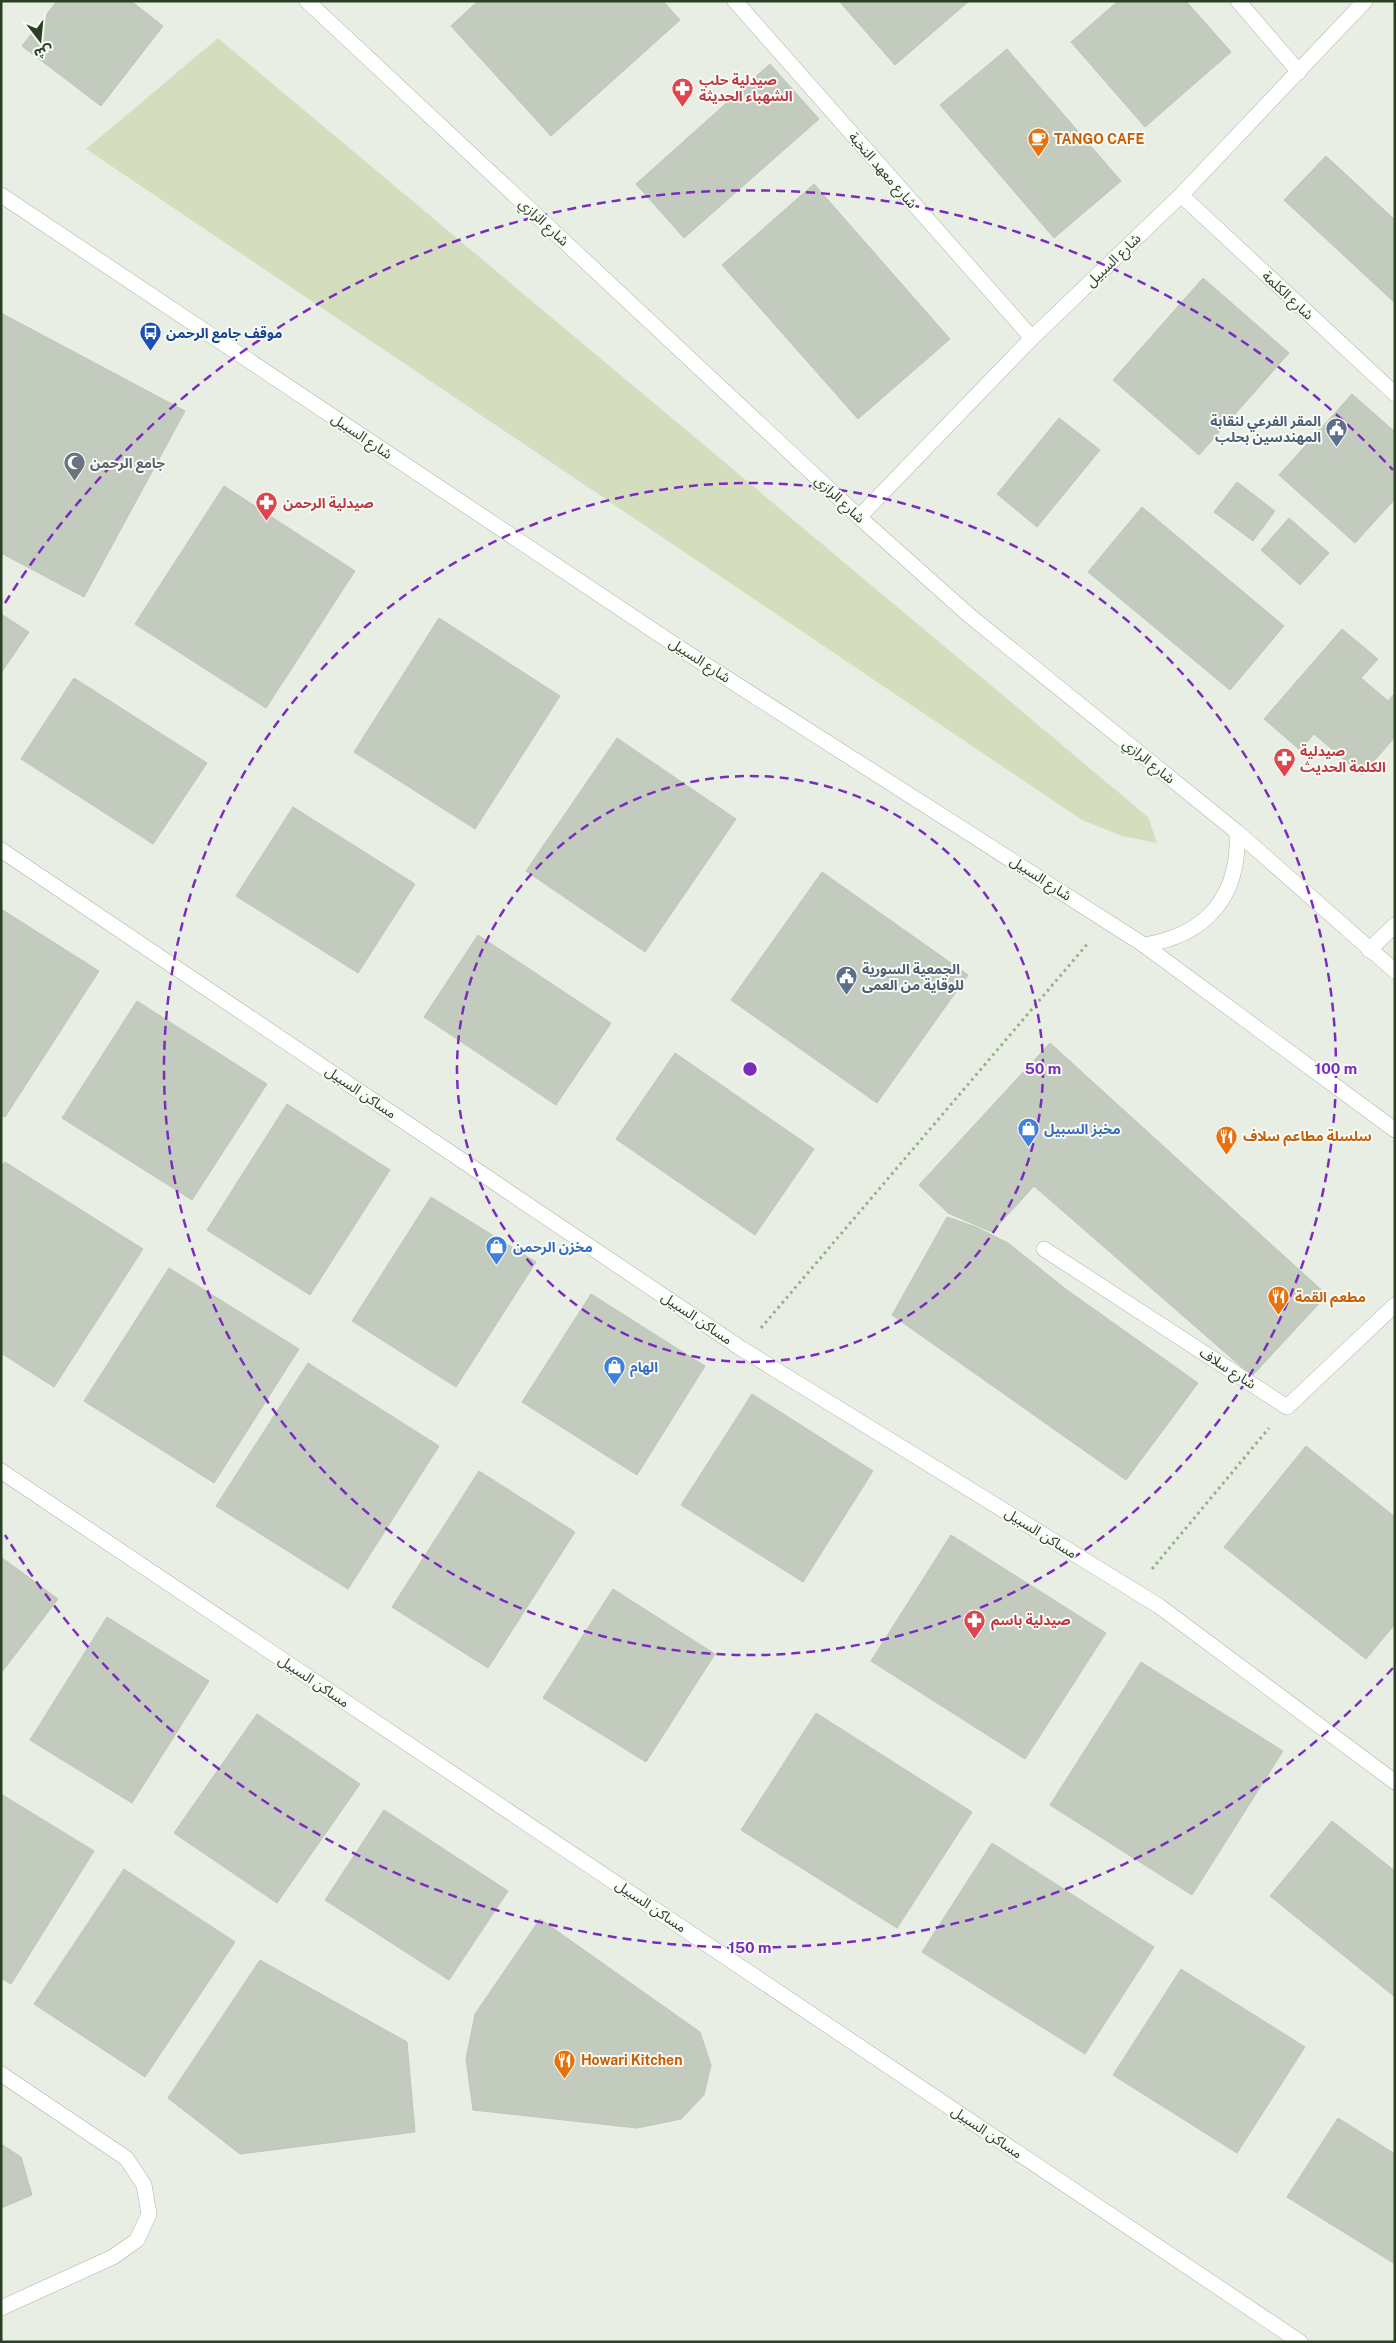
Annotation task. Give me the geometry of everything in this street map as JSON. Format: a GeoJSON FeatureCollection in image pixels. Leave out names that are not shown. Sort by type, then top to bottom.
{"type":"FeatureCollection","features":[{"type":"Feature","properties":{"kind":"street","name":"شارع الرازي"},"geometry":{"type":"LineString","coordinates":[[308,1],[860,517],[970,616],[1237,832],[1395,971]]}},
{"type":"Feature","properties":{"kind":"street","name":"شارع معهد النخبة"},"geometry":{"type":"LineString","coordinates":[[735,1],[1032,338]]}},
{"type":"Feature","properties":{"kind":"street"},"geometry":{"type":"LineString","coordinates":[[1238,1],[1299,72]]}},
{"type":"Feature","properties":{"kind":"street","name":"شارع السبيل"},"geometry":{"type":"LineString","coordinates":[[860,517],[1032,338],[1180,195],[1365,1]]}},
{"type":"Feature","properties":{"kind":"street","name":"شارع السبيل"},"geometry":{"type":"LineString","coordinates":[[1,195],[682,649],[1144,945],[1395,1130]]}},
{"type":"Feature","properties":{"kind":"street","name":"شارع الكلمة"},"geometry":{"type":"LineString","coordinates":[[1180,195],[1395,394]]}},
{"type":"Feature","properties":{"kind":"street"},"geometry":{"type":"LineString","coordinates":[[1144,945],[1165,942],[1184,934],[1201,923],[1216,909],[1227,892],[1235,873],[1238,853],[1237,832]]}},
{"type":"Feature","properties":{"kind":"street","name":"مساكن السبيل"},"geometry":{"type":"LineString","coordinates":[[1,850],[742,1349],[1159,1606],[1395,1782]]}},
{"type":"Feature","properties":{"kind":"street"},"geometry":{"type":"LineString","coordinates":[[1369,950],[1395,925]]}},
{"type":"Feature","properties":{"kind":"street","name":"شارع سلاف"},"geometry":{"type":"LineString","coordinates":[[1044,1249],[1287,1407]]}},
{"type":"Feature","properties":{"kind":"street"},"geometry":{"type":"LineString","coordinates":[[1287,1407],[1395,1305]]}},
{"type":"Feature","properties":{"kind":"street","name":"مساكن السبيل"},"geometry":{"type":"LineString","coordinates":[[1,1471],[1300,2342]]}},
{"type":"Feature","properties":{"kind":"street"},"geometry":{"type":"LineString","coordinates":[[1,2074],[126,2158],[144,2185],[149,2214],[137,2240],[113,2257],[1,2308]]}},
{"type":"Feature","properties":{"kind":"path"},"geometry":{"type":"LineString","coordinates":[[742,1349],[1107,921]]}},
{"type":"Feature","properties":{"kind":"path"},"geometry":{"type":"LineString","coordinates":[[1134,1590],[1287,1407]]}},
{"type":"Feature","properties":{"kind":"green space"},"geometry":{"type":"Polygon","coordinates":[[[218,38],[1148,817],[1157,843],[1122,836],[1082,820],[86,149],[218,38]]]}},
{"type":"Feature","properties":{"kind":"building"},"geometry":{"type":"Polygon","coordinates":[[[57,1],[131,1],[163,26],[101,106],[22,46],[57,1]]]}},
{"type":"Feature","properties":{"kind":"building"},"geometry":{"type":"Polygon","coordinates":[[[478,1],[663,1],[680,20],[551,136],[451,26],[478,1]]]}},
{"type":"Feature","properties":{"kind":"building"},"geometry":{"type":"Polygon","coordinates":[[[839,1],[969,1],[895,65],[839,1]]]}},
{"type":"Feature","properties":{"kind":"building"},"geometry":{"type":"Polygon","coordinates":[[[1118,1],[1186,1],[1231,52],[1145,127],[1071,42],[1118,1]]]}},
{"type":"Feature","properties":{"kind":"building"},"geometry":{"type":"Polygon","coordinates":[[[1007,49],[1121,181],[1054,238],[940,105],[1007,49]]]}},
{"type":"Feature","properties":{"kind":"building"},"geometry":{"type":"Polygon","coordinates":[[[770,64],[819,119],[684,238],[636,184],[770,64]]]}},
{"type":"Feature","properties":{"kind":"building"},"geometry":{"type":"Polygon","coordinates":[[[1326,156],[1395,220],[1395,303],[1284,200],[1326,156]]]}},
{"type":"Feature","properties":{"kind":"building"},"geometry":{"type":"Polygon","coordinates":[[[814,184],[950,339],[858,419],[722,265],[814,184]]]}},
{"type":"Feature","properties":{"kind":"building"},"geometry":{"type":"Polygon","coordinates":[[[1203,278],[1289,353],[1199,455],[1113,380],[1203,278]]]}},
{"type":"Feature","properties":{"kind":"building","name":"جامع الرحمن"},"geometry":{"type":"Polygon","coordinates":[[[1,313],[185,411],[84,597],[1,553],[1,313]]]}},
{"type":"Feature","properties":{"kind":"building"},"geometry":{"type":"Polygon","coordinates":[[[1352,394],[1395,432],[1395,499],[1355,543],[1279,475],[1352,394]]]}},
{"type":"Feature","properties":{"kind":"building"},"geometry":{"type":"Polygon","coordinates":[[[1059,418],[1100,450],[1037,527],[997,494],[1059,418]]]}},
{"type":"Feature","properties":{"kind":"building"},"geometry":{"type":"Polygon","coordinates":[[[1237,482],[1275,511],[1253,541],[1214,512],[1237,482]]]}},
{"type":"Feature","properties":{"kind":"building"},"geometry":{"type":"Polygon","coordinates":[[[224,486],[355,571],[266,708],[135,624],[224,486]]]}},
{"type":"Feature","properties":{"kind":"building"},"geometry":{"type":"Polygon","coordinates":[[[1142,507],[1284,626],[1230,690],[1088,572],[1142,507]]]}},
{"type":"Feature","properties":{"kind":"building"},"geometry":{"type":"Polygon","coordinates":[[[1289,518],[1329,553],[1300,585],[1261,550],[1289,518]]]}},
{"type":"Feature","properties":{"kind":"building"},"geometry":{"type":"Polygon","coordinates":[[[1,614],[29,632],[1,673],[1,614]]]}},
{"type":"Feature","properties":{"kind":"building"},"geometry":{"type":"Polygon","coordinates":[[[439,618],[560,696],[475,829],[354,752],[439,618]]]}},
{"type":"Feature","properties":{"kind":"building"},"geometry":{"type":"Polygon","coordinates":[[[1342,629],[1378,659],[1361,678],[1388,701],[1395,693],[1395,737],[1362,775],[1314,734],[1300,750],[1264,719],[1342,629]]]}},
{"type":"Feature","properties":{"kind":"building"},"geometry":{"type":"Polygon","coordinates":[[[74,678],[207,763],[153,844],[21,759],[74,678]]]}},
{"type":"Feature","properties":{"kind":"building"},"geometry":{"type":"Polygon","coordinates":[[[617,738],[736,819],[645,952],[526,871],[617,738]]]}},
{"type":"Feature","properties":{"kind":"building"},"geometry":{"type":"Polygon","coordinates":[[[293,807],[415,884],[358,973],[236,896],[293,807]]]}},
{"type":"Feature","properties":{"kind":"building"},"geometry":{"type":"Polygon","coordinates":[[[822,872],[968,975],[877,1103],[731,1000],[822,872]]]}},
{"type":"Feature","properties":{"kind":"building"},"geometry":{"type":"Polygon","coordinates":[[[1,909],[99,971],[5,1117],[1,1115],[1,909]]]}},
{"type":"Feature","properties":{"kind":"building"},"geometry":{"type":"Polygon","coordinates":[[[478,935],[611,1023],[556,1105],[424,1017],[478,935]]]}},
{"type":"Feature","properties":{"kind":"building"},"geometry":{"type":"Polygon","coordinates":[[[137,1001],[267,1084],[192,1200],[62,1118],[137,1001]]]}},
{"type":"Feature","properties":{"kind":"building"},"geometry":{"type":"Polygon","coordinates":[[[1050,1043],[1327,1295],[1252,1376],[1034,1186],[992,1232],[948,1213],[919,1185],[1050,1043]]]}},
{"type":"Feature","properties":{"kind":"building"},"geometry":{"type":"Polygon","coordinates":[[[675,1053],[814,1149],[755,1235],[616,1139],[675,1053]]]}},
{"type":"Feature","properties":{"kind":"building"},"geometry":{"type":"Polygon","coordinates":[[[287,1104],[390,1170],[310,1295],[207,1230],[287,1104]]]}},
{"type":"Feature","properties":{"kind":"building"},"geometry":{"type":"Polygon","coordinates":[[[5,1162],[143,1249],[54,1387],[1,1353],[1,1167],[5,1162]]]}},
{"type":"Feature","properties":{"kind":"building"},"geometry":{"type":"Polygon","coordinates":[[[431,1197],[536,1262],[456,1387],[352,1321],[431,1197]]]}},
{"type":"Feature","properties":{"kind":"building"},"geometry":{"type":"Polygon","coordinates":[[[947,1217],[976,1227],[1008,1243],[1067,1290],[1198,1383],[1126,1480],[892,1315],[947,1217]]]}},
{"type":"Feature","properties":{"kind":"building"},"geometry":{"type":"Polygon","coordinates":[[[169,1268],[299,1349],[214,1483],[84,1401],[169,1268]]]}},
{"type":"Feature","properties":{"kind":"building"},"geometry":{"type":"Polygon","coordinates":[[[591,1294],[705,1366],[637,1475],[522,1402],[591,1294]]]}},
{"type":"Feature","properties":{"kind":"building"},"geometry":{"type":"Polygon","coordinates":[[[308,1363],[439,1446],[348,1589],[216,1506],[308,1363]]]}},
{"type":"Feature","properties":{"kind":"building"},"geometry":{"type":"Polygon","coordinates":[[[752,1394],[873,1471],[803,1582],[681,1505],[752,1394]]]}},
{"type":"Feature","properties":{"kind":"building"},"geometry":{"type":"Polygon","coordinates":[[[1306,1446],[1395,1517],[1395,1624],[1366,1659],[1224,1547],[1306,1446]]]}},
{"type":"Feature","properties":{"kind":"building"},"geometry":{"type":"Polygon","coordinates":[[[479,1471],[575,1532],[488,1668],[392,1607],[479,1471]]]}},
{"type":"Feature","properties":{"kind":"building"},"geometry":{"type":"Polygon","coordinates":[[[951,1535],[1106,1633],[1025,1759],[871,1661],[951,1535]]]}},
{"type":"Feature","properties":{"kind":"building"},"geometry":{"type":"Polygon","coordinates":[[[1,1557],[58,1599],[1,1673],[1,1557]]]}},
{"type":"Feature","properties":{"kind":"building"},"geometry":{"type":"Polygon","coordinates":[[[613,1589],[715,1654],[646,1762],[543,1698],[613,1589]]]}},
{"type":"Feature","properties":{"kind":"building"},"geometry":{"type":"Polygon","coordinates":[[[107,1617],[209,1681],[132,1803],[30,1740],[107,1617]]]}},
{"type":"Feature","properties":{"kind":"building"},"geometry":{"type":"Polygon","coordinates":[[[1141,1662],[1283,1751],[1192,1895],[1050,1805],[1141,1662]]]}},
{"type":"Feature","properties":{"kind":"building"},"geometry":{"type":"Polygon","coordinates":[[[816,1713],[972,1812],[897,1928],[741,1830],[816,1713]]]}},
{"type":"Feature","properties":{"kind":"building"},"geometry":{"type":"Polygon","coordinates":[[[257,1714],[360,1784],[277,1903],[174,1833],[257,1714]]]}},
{"type":"Feature","properties":{"kind":"building"},"geometry":{"type":"Polygon","coordinates":[[[1,1794],[94,1851],[11,1984],[1,1978],[1,1794]]]}},
{"type":"Feature","properties":{"kind":"building"},"geometry":{"type":"Polygon","coordinates":[[[384,1810],[508,1891],[449,1980],[325,1900],[384,1810]]]}},
{"type":"Feature","properties":{"kind":"building"},"geometry":{"type":"Polygon","coordinates":[[[1332,1821],[1395,1871],[1395,1997],[1270,1896],[1332,1821]]]}},
{"type":"Feature","properties":{"kind":"building"},"geometry":{"type":"Polygon","coordinates":[[[992,1843],[1154,1947],[1085,2054],[922,1952],[992,1843]]]}},
{"type":"Feature","properties":{"kind":"building"},"geometry":{"type":"Polygon","coordinates":[[[124,1869],[235,1942],[145,2077],[34,2004],[124,1869]]]}},
{"type":"Feature","properties":{"kind":"building"},"geometry":{"type":"Polygon","coordinates":[[[540,1919],[700,2032],[711,2065],[704,2095],[681,2119],[637,2128],[473,2110],[466,2059],[475,2014],[540,1919]]]}},
{"type":"Feature","properties":{"kind":"building"},"geometry":{"type":"Polygon","coordinates":[[[260,1960],[407,2042],[415,2132],[240,2154],[168,2098],[260,1960]]]}},
{"type":"Feature","properties":{"kind":"building"},"geometry":{"type":"Polygon","coordinates":[[[1181,1969],[1305,2047],[1237,2153],[1113,2075],[1181,1969]]]}},
{"type":"Feature","properties":{"kind":"building"},"geometry":{"type":"Polygon","coordinates":[[[1338,2118],[1395,2154],[1395,2264],[1287,2197],[1338,2118]]]}},
{"type":"Feature","properties":{"kind":"building"},"geometry":{"type":"Polygon","coordinates":[[[1,2144],[21,2157],[32,2195],[1,2208],[1,2144]]]}},
{"type":"Feature","properties":{"kind":"place","name":"صيدلية حلب الشهباء الحديثة"},"geometry":{"type":"Point","coordinates":[683,107]}},
{"type":"Feature","properties":{"kind":"place","name":"TANGO CAFE"},"geometry":{"type":"Point","coordinates":[1038,158]}},
{"type":"Feature","properties":{"kind":"place","name":"موقف جامع الرحمن"},"geometry":{"type":"Point","coordinates":[150,352]}},
{"type":"Feature","properties":{"kind":"place","name":"المقر الفرعي لنقابة المهندسين بحلب"},"geometry":{"type":"Point","coordinates":[1337,448]}},
{"type":"Feature","properties":{"kind":"place","name":"جامع الرحمن"},"geometry":{"type":"Point","coordinates":[74,482]}},
{"type":"Feature","properties":{"kind":"place","name":"صيدلية الرحمن"},"geometry":{"type":"Point","coordinates":[267,522]}},
{"type":"Feature","properties":{"kind":"place","name":"صيدلية الكلمة الحديث"},"geometry":{"type":"Point","coordinates":[1284,778]}},
{"type":"Feature","properties":{"kind":"place","name":"الجمعية السورية للوقاية من العمى"},"geometry":{"type":"Point","coordinates":[846,996]}},
{"type":"Feature","properties":{"kind":"place","name":"مخبز السبيل"},"geometry":{"type":"Point","coordinates":[1028,1148]}},
{"type":"Feature","properties":{"kind":"place","name":"سلسلة مطاعم سلاف"},"geometry":{"type":"Point","coordinates":[1227,1155]}},
{"type":"Feature","properties":{"kind":"place","name":"مخزن الرحمن"},"geometry":{"type":"Point","coordinates":[497,1266]}},
{"type":"Feature","properties":{"kind":"place","name":"مطعم القمة"},"geometry":{"type":"Point","coordinates":[1279,1316]}},
{"type":"Feature","properties":{"kind":"place","name":"الهام"},"geometry":{"type":"Point","coordinates":[614,1386]}},
{"type":"Feature","properties":{"kind":"place","name":"صيدلية باسم"},"geometry":{"type":"Point","coordinates":[975,1639]}},
{"type":"Feature","properties":{"kind":"place","name":"Howari Kitchen"},"geometry":{"type":"Point","coordinates":[565,2079]}}]}
